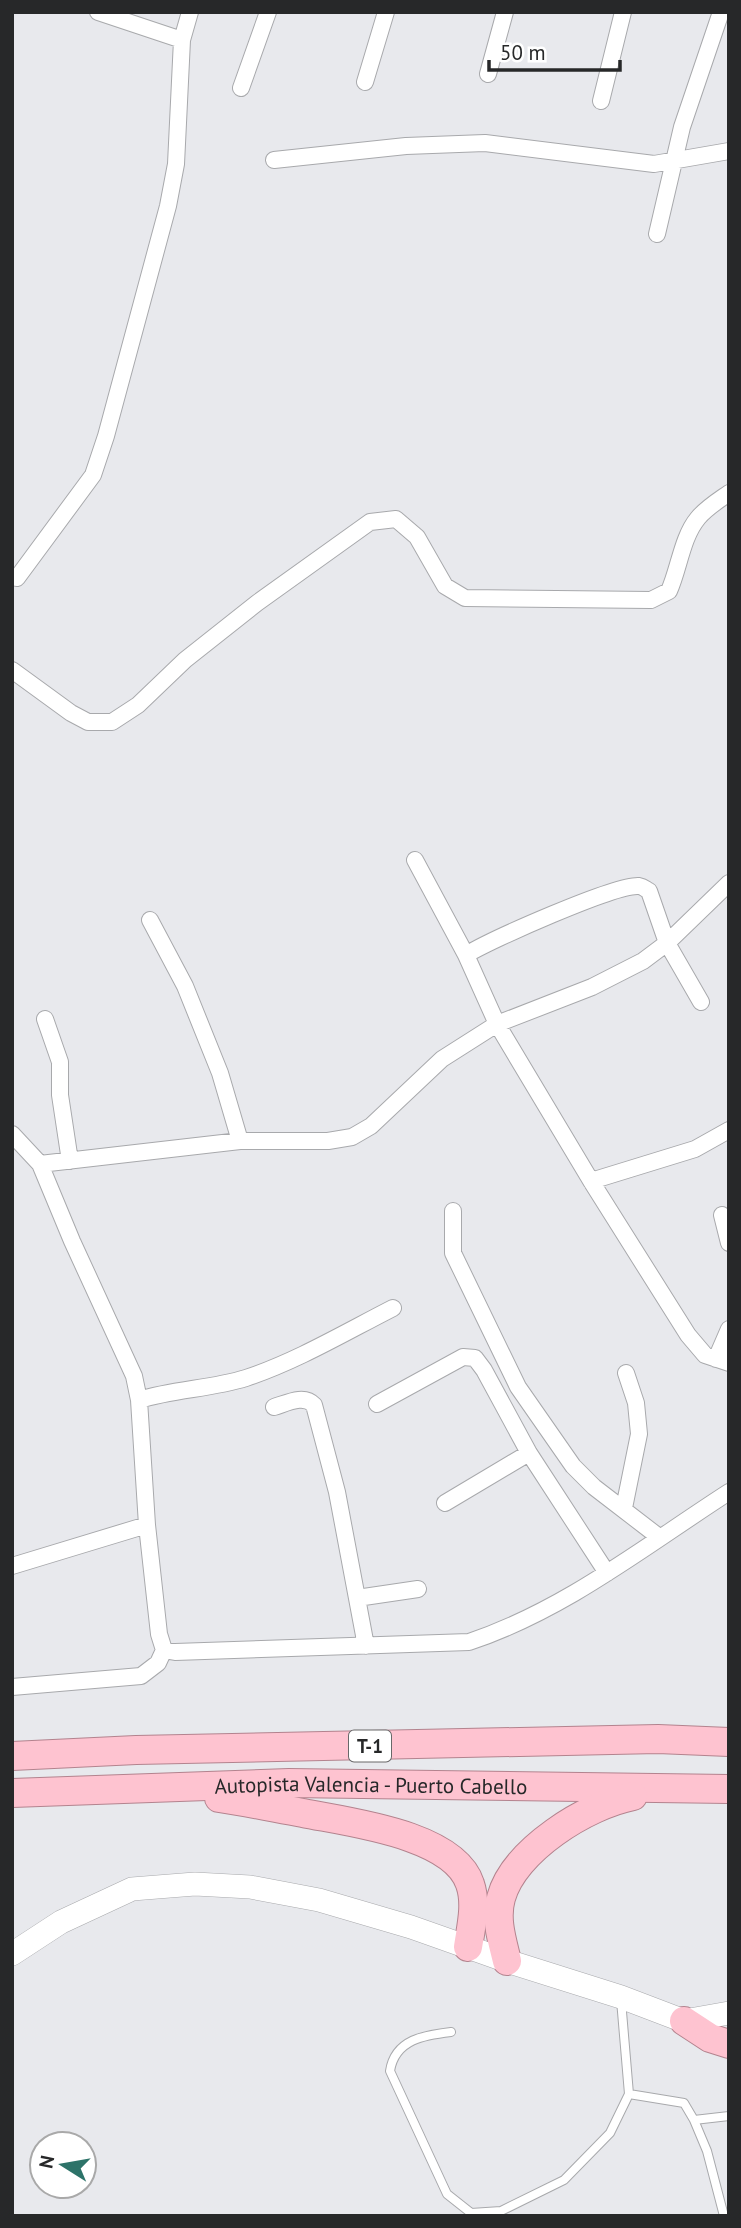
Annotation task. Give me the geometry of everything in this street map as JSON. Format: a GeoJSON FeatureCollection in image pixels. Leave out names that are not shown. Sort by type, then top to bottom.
{"type":"FeatureCollection","features":[{"type":"Feature","properties":{"kind":"highway","name":"Autopista Valencia - Puerto Cabello"},"geometry":{"type":"LineString","coordinates":[[12,1756],[136,1750],[644,1740],[729,1742]]}},
{"type":"Feature","properties":{"kind":"highway","name":"Autopista Valencia - Puerto Cabello"},"geometry":{"type":"LineString","coordinates":[[12,1793],[289,1783],[729,1789]]}},
{"type":"Feature","properties":{"kind":"highway"},"geometry":{"type":"LineString","coordinates":[[158,1788],[267,1805],[369,1826],[427,1845],[448,1856],[461,1867],[470,1883],[474,1904],[468,1947]]}},
{"type":"Feature","properties":{"kind":"highway"},"geometry":{"type":"LineString","coordinates":[[507,1961],[499,1925],[501,1898],[506,1884],[544,1840],[586,1812],[609,1802],[630,1796],[685,1789]]}},
{"type":"Feature","properties":{"kind":"highway"},"geometry":{"type":"LineString","coordinates":[[684,2021],[710,2038],[729,2044]]}},
{"type":"Feature","properties":{"kind":"main road"},"geometry":{"type":"LineString","coordinates":[[12,1954],[61,1922],[132,1889],[195,1884],[250,1887],[319,1900],[621,1997],[684,2021],[729,2013]]}},
{"type":"Feature","properties":{"kind":"street"},"geometry":{"type":"LineString","coordinates":[[98,12],[183,40]]}},
{"type":"Feature","properties":{"kind":"street"},"geometry":{"type":"LineString","coordinates":[[17,578],[93,475],[106,436],[168,206],[176,164],[183,40],[190,12]]}},
{"type":"Feature","properties":{"kind":"street"},"geometry":{"type":"LineString","coordinates":[[241,88],[268,12]]}},
{"type":"Feature","properties":{"kind":"street"},"geometry":{"type":"LineString","coordinates":[[365,82],[386,12]]}},
{"type":"Feature","properties":{"kind":"street"},"geometry":{"type":"LineString","coordinates":[[488,74],[505,12]]}},
{"type":"Feature","properties":{"kind":"street"},"geometry":{"type":"LineString","coordinates":[[601,101],[623,12]]}},
{"type":"Feature","properties":{"kind":"street"},"geometry":{"type":"LineString","coordinates":[[657,234],[673,162],[721,12]]}},
{"type":"Feature","properties":{"kind":"street"},"geometry":{"type":"LineString","coordinates":[[274,160],[406,146],[485,143],[636,163],[673,162],[729,151]]}},
{"type":"Feature","properties":{"kind":"street"},"geometry":{"type":"LineString","coordinates":[[12,670],[71,713],[88,722],[111,722],[138,705],[185,660],[257,603],[370,522],[396,519],[417,537],[445,586],[465,598],[651,600],[669,592],[679,568],[684,545],[698,518],[729,493]]}},
{"type":"Feature","properties":{"kind":"street"},"geometry":{"type":"LineString","coordinates":[[415,860],[466,955],[497,1024],[688,1335],[705,1355],[722,1361],[729,1329]]}},
{"type":"Feature","properties":{"kind":"street"},"geometry":{"type":"LineString","coordinates":[[40,1164],[240,1141],[328,1141],[352,1137],[371,1126],[442,1059],[497,1024],[592,987],[643,961],[667,943],[729,883]]}},
{"type":"Feature","properties":{"kind":"street"},"geometry":{"type":"LineString","coordinates":[[466,955],[487,942],[605,895],[638,886],[649,891],[667,943],[701,1002]]}},
{"type":"Feature","properties":{"kind":"street"},"geometry":{"type":"LineString","coordinates":[[150,920],[185,986],[220,1073],[240,1141]]}},
{"type":"Feature","properties":{"kind":"street"},"geometry":{"type":"LineString","coordinates":[[45,1018],[60,1062],[60,1096],[70,1161]]}},
{"type":"Feature","properties":{"kind":"street"},"geometry":{"type":"LineString","coordinates":[[591,1181],[695,1149],[729,1130]]}},
{"type":"Feature","properties":{"kind":"street"},"geometry":{"type":"LineString","coordinates":[[12,1134],[40,1164],[134,1376],[139,1400],[147,1525],[159,1634],[164,1650],[158,1663],[141,1676],[12,1687]]}},
{"type":"Feature","properties":{"kind":"street"},"geometry":{"type":"LineString","coordinates":[[453,1211],[453,1253],[517,1387],[573,1465],[594,1487],[659,1537]]}},
{"type":"Feature","properties":{"kind":"street"},"geometry":{"type":"LineString","coordinates":[[722,1215],[729,1243]]}},
{"type":"Feature","properties":{"kind":"street"},"geometry":{"type":"LineString","coordinates":[[139,1400],[153,1395],[212,1388],[246,1378],[292,1361],[393,1308]]}},
{"type":"Feature","properties":{"kind":"street"},"geometry":{"type":"LineString","coordinates":[[377,1404],[463,1357],[475,1358],[529,1453],[607,1573]]}},
{"type":"Feature","properties":{"kind":"street"},"geometry":{"type":"LineString","coordinates":[[624,1508],[639,1434],[636,1403],[626,1373]]}},
{"type":"Feature","properties":{"kind":"street"},"geometry":{"type":"LineString","coordinates":[[274,1407],[301,1399],[309,1400],[314,1405],[337,1492],[366,1646]]}},
{"type":"Feature","properties":{"kind":"street"},"geometry":{"type":"LineString","coordinates":[[445,1503],[529,1453]]}},
{"type":"Feature","properties":{"kind":"street"},"geometry":{"type":"LineString","coordinates":[[164,1650],[175,1653],[469,1642],[531,1616],[607,1573],[729,1492]]}},
{"type":"Feature","properties":{"kind":"street"},"geometry":{"type":"LineString","coordinates":[[12,1566],[147,1525]]}},
{"type":"Feature","properties":{"kind":"street"},"geometry":{"type":"LineString","coordinates":[[357,1598],[418,1589]]}},
{"type":"Feature","properties":{"kind":"lane"},"geometry":{"type":"LineString","coordinates":[[451,2032],[424,2035],[410,2041],[391,2060],[390,2071],[447,2194],[471,2213],[501,2211],[564,2180],[610,2133],[629,2094],[621,1997]]}},
{"type":"Feature","properties":{"kind":"lane"},"geometry":{"type":"LineString","coordinates":[[629,2094],[684,2103],[707,2151],[724,2216]]}},
{"type":"Feature","properties":{"kind":"lane"},"geometry":{"type":"LineString","coordinates":[[694,2120],[729,2116]]}}]}
